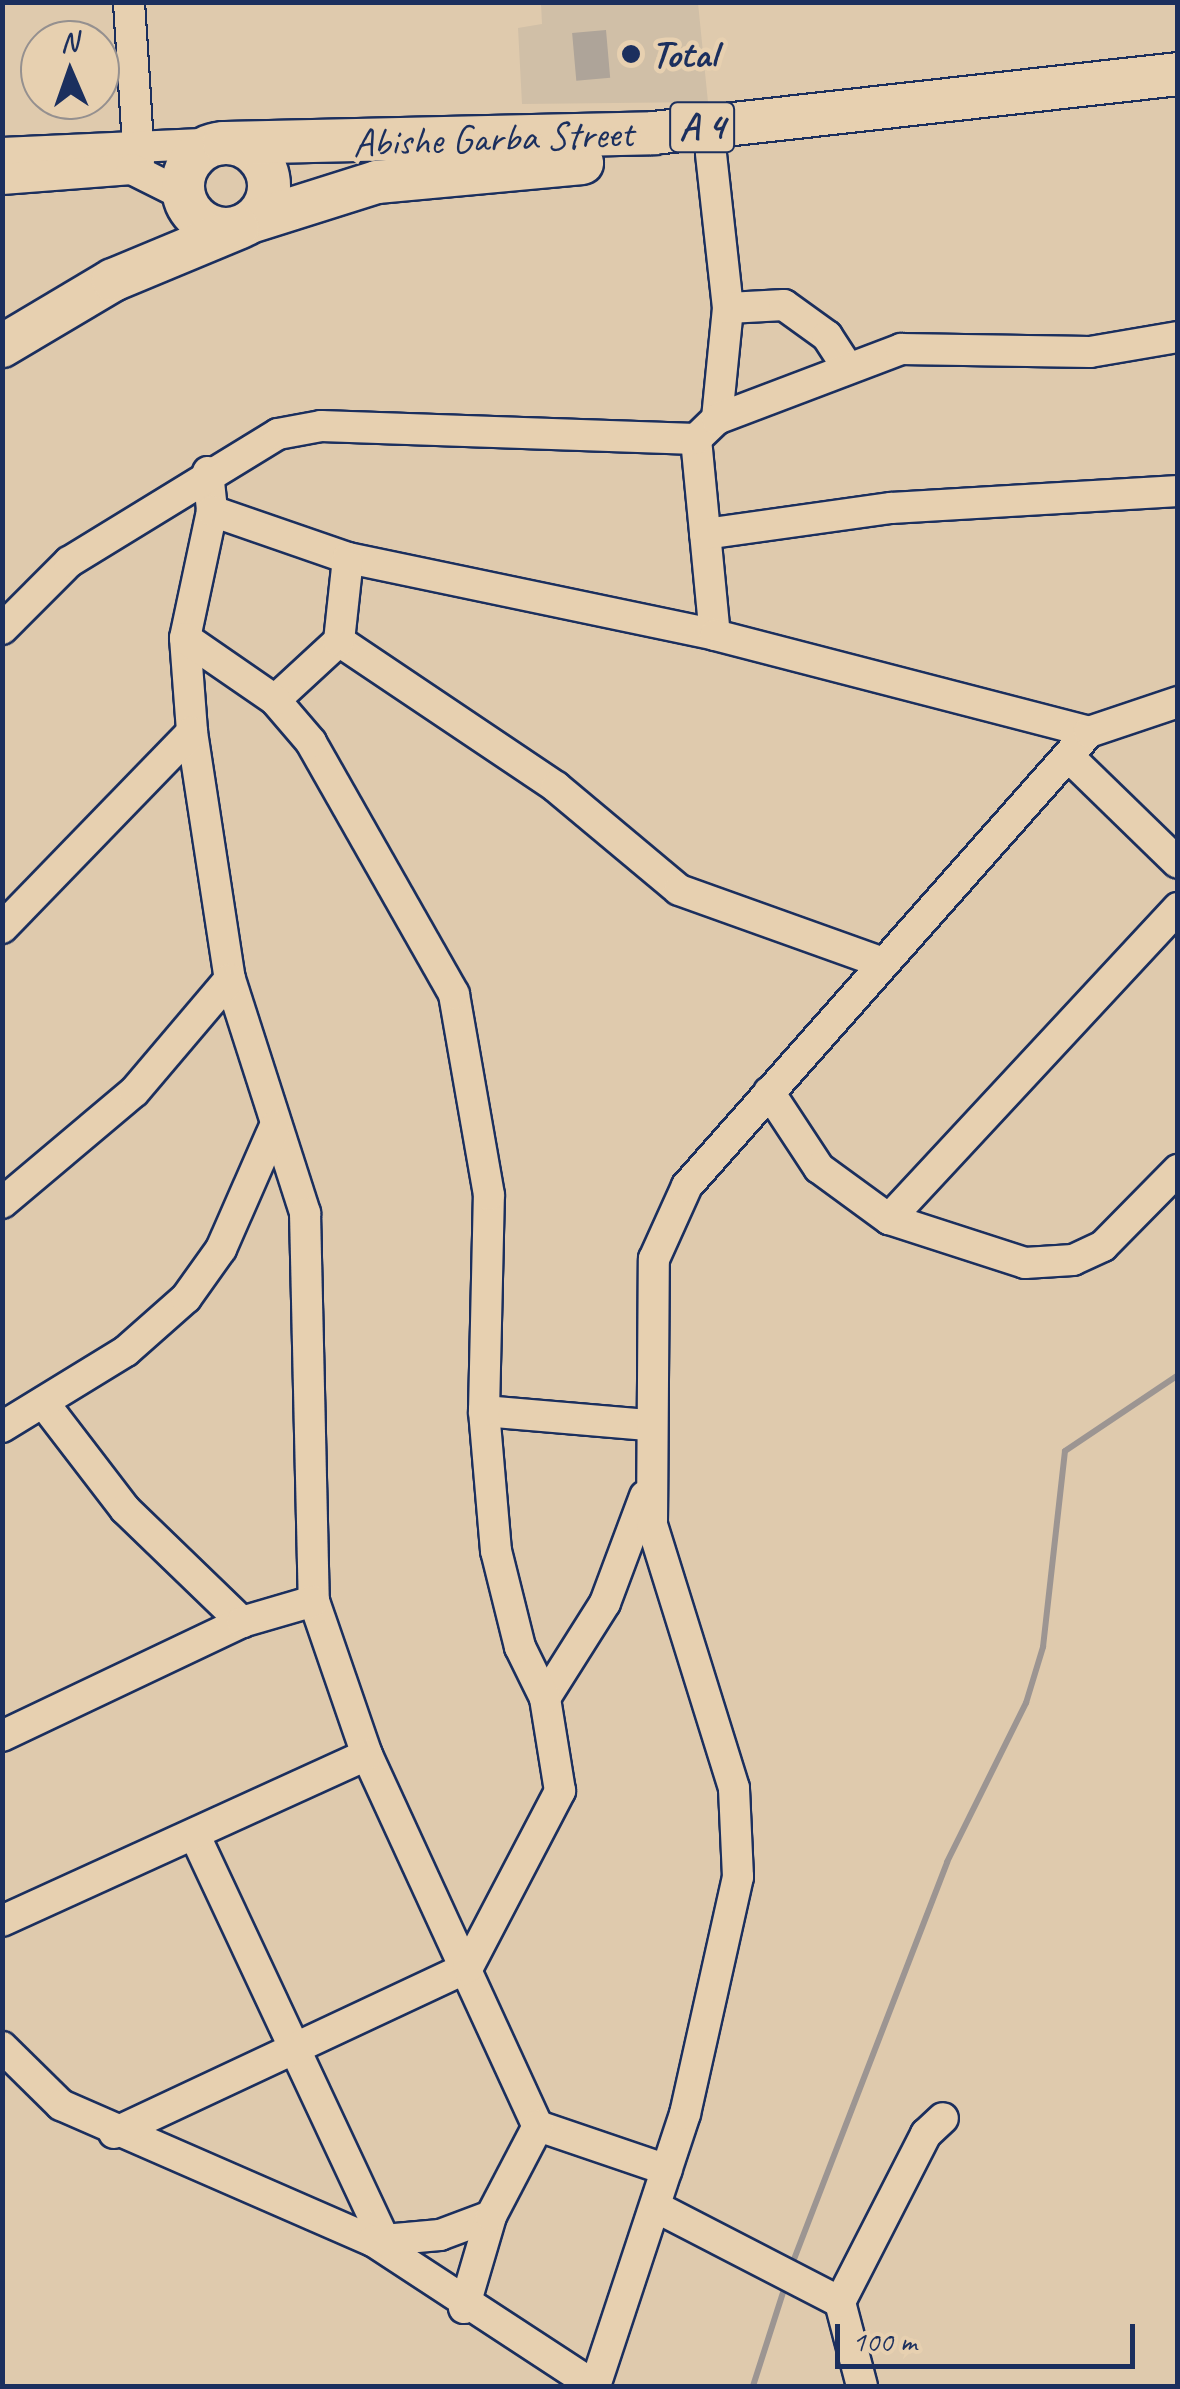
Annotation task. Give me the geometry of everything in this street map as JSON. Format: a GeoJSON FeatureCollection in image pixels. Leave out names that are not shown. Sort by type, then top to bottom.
{"type":"FeatureCollection","features":[{"type":"Feature","properties":{"kind":"highway","name":"Abishe Garba Street"},"geometry":{"type":"LineString","coordinates":[[224,143],[537,152],[654,145],[1178,74]]}},
{"type":"Feature","properties":{"kind":"highway","name":"Abishe Garba Street"},"geometry":{"type":"LineString","coordinates":[[654,145],[711,154],[1178,100]]}},
{"type":"Feature","properties":{"kind":"highway"},"geometry":{"type":"LineString","coordinates":[[2,320],[154,232],[182,194],[192,159],[224,143],[248,149],[265,167],[269,191],[245,225],[203,224],[182,194]]}},
{"type":"Feature","properties":{"kind":"highway","name":"Abishe Garba Street"},"geometry":{"type":"LineString","coordinates":[[245,225],[377,182],[537,152]]}},
{"type":"Feature","properties":{"kind":"highway","name":"A 4"},"geometry":{"type":"LineString","coordinates":[[2,346],[128,273],[245,225]]}},
{"type":"Feature","properties":{"kind":"street"},"geometry":{"type":"LineString","coordinates":[[129,2],[139,158]]}},
{"type":"Feature","properties":{"kind":"street"},"geometry":{"type":"LineString","coordinates":[[2,178],[224,143]]}},
{"type":"Feature","properties":{"kind":"street"},"geometry":{"type":"LineString","coordinates":[[2,153],[139,158],[182,194]]}},
{"type":"Feature","properties":{"kind":"street"},"geometry":{"type":"LineString","coordinates":[[711,154],[728,308],[706,429],[705,534],[715,635]]}},
{"type":"Feature","properties":{"kind":"street"},"geometry":{"type":"LineString","coordinates":[[728,308],[784,306],[827,336],[847,367]]}},
{"type":"Feature","properties":{"kind":"street"},"geometry":{"type":"LineString","coordinates":[[2,629],[69,562],[208,472],[278,434],[321,426],[706,429],[847,367],[901,349],[1090,352],[1178,337]]}},
{"type":"Feature","properties":{"kind":"street"},"geometry":{"type":"LineString","coordinates":[[208,472],[212,512],[185,638],[192,732],[230,979],[305,1212],[314,1601],[366,1755],[468,1967],[538,2126],[667,2170]]}},
{"type":"Feature","properties":{"kind":"street"},"geometry":{"type":"LineString","coordinates":[[705,534],[891,508],[1178,491]]}},
{"type":"Feature","properties":{"kind":"street"},"geometry":{"type":"LineString","coordinates":[[212,512],[348,558],[715,635],[1089,732]]}},
{"type":"Feature","properties":{"kind":"street"},"geometry":{"type":"LineString","coordinates":[[275,700],[339,640],[348,558]]}},
{"type":"Feature","properties":{"kind":"street"},"geometry":{"type":"LineString","coordinates":[[114,2132],[294,2056],[468,1967],[560,1792],[545,1698],[520,1647],[496,1551],[484,1410],[489,1195],[454,994],[334,776],[275,700],[185,638]]}},
{"type":"Feature","properties":{"kind":"street"},"geometry":{"type":"LineString","coordinates":[[339,640],[556,787],[679,890],[883,963]]}},
{"type":"Feature","properties":{"kind":"street"},"geometry":{"type":"LineString","coordinates":[[2,2047],[41,2091],[114,2132],[379,2240],[464,2308],[595,2386],[656,2207],[722,1980],[740,1824],[717,1729],[661,1577],[648,1488],[649,1291],[666,1225],[687,1186],[1089,732],[1178,702]]}},
{"type":"Feature","properties":{"kind":"street"},"geometry":{"type":"LineString","coordinates":[[2,928],[192,732]]}},
{"type":"Feature","properties":{"kind":"street"},"geometry":{"type":"LineString","coordinates":[[1068,756],[1178,862]]}},
{"type":"Feature","properties":{"kind":"street"},"geometry":{"type":"LineString","coordinates":[[888,1219],[1178,908]]}},
{"type":"Feature","properties":{"kind":"street"},"geometry":{"type":"LineString","coordinates":[[2,1204],[134,1092],[230,979]]}},
{"type":"Feature","properties":{"kind":"street"},"geometry":{"type":"LineString","coordinates":[[769,1092],[818,1168],[888,1219],[996,1258],[1054,1264],[1103,1246],[1178,1170]]}},
{"type":"Feature","properties":{"kind":"street"},"geometry":{"type":"LineString","coordinates":[[2,1428],[46,1406],[155,1330],[202,1278],[275,1126]]}},
{"type":"Feature","properties":{"kind":"street"},"geometry":{"type":"LineString","coordinates":[[46,1406],[125,1508],[242,1622]]}},
{"type":"Feature","properties":{"kind":"street"},"geometry":{"type":"LineString","coordinates":[[484,1410],[647,1425]]}},
{"type":"Feature","properties":{"kind":"street"},"geometry":{"type":"LineString","coordinates":[[545,1698],[605,1602],[648,1488]]}},
{"type":"Feature","properties":{"kind":"street"},"geometry":{"type":"LineString","coordinates":[[2,1736],[242,1622],[314,1601]]}},
{"type":"Feature","properties":{"kind":"street"},"geometry":{"type":"LineString","coordinates":[[2,1922],[196,1838],[366,1755]]}},
{"type":"Feature","properties":{"kind":"street"},"geometry":{"type":"LineString","coordinates":[[196,1838],[379,2240]]}},
{"type":"Feature","properties":{"kind":"street"},"geometry":{"type":"LineString","coordinates":[[862,2386],[840,2302],[926,2134],[943,2118]]}},
{"type":"Feature","properties":{"kind":"street"},"geometry":{"type":"LineString","coordinates":[[464,2308],[491,2216],[538,2126]]}},
{"type":"Feature","properties":{"kind":"street"},"geometry":{"type":"LineString","coordinates":[[656,2207],[840,2302]]}},
{"type":"Feature","properties":{"kind":"street"},"geometry":{"type":"LineString","coordinates":[[379,2240],[440,2235],[491,2216]]}},
{"type":"Feature","properties":{"kind":"shaded area"},"geometry":{"type":"Polygon","coordinates":[[[541,3],[698,3],[708,102],[522,104],[518,28],[542,24],[541,3]]]}},
{"type":"Feature","properties":{"kind":"building"},"geometry":{"type":"Polygon","coordinates":[[[606,30],[610,78],[576,81],[572,33],[606,30]]]}},
{"type":"Feature","properties":{"kind":"waterway"},"geometry":{"type":"LineString","coordinates":[[791,2267],[947,1862],[1026,1703],[1043,1647],[1065,1451],[1178,1375]]}},
{"type":"Feature","properties":{"kind":"waterway"},"geometry":{"type":"LineString","coordinates":[[753,2386],[786,2283]]}},
{"type":"Feature","properties":{"kind":"place","name":"Total"},"geometry":{"type":"Point","coordinates":[631,54]}}]}
